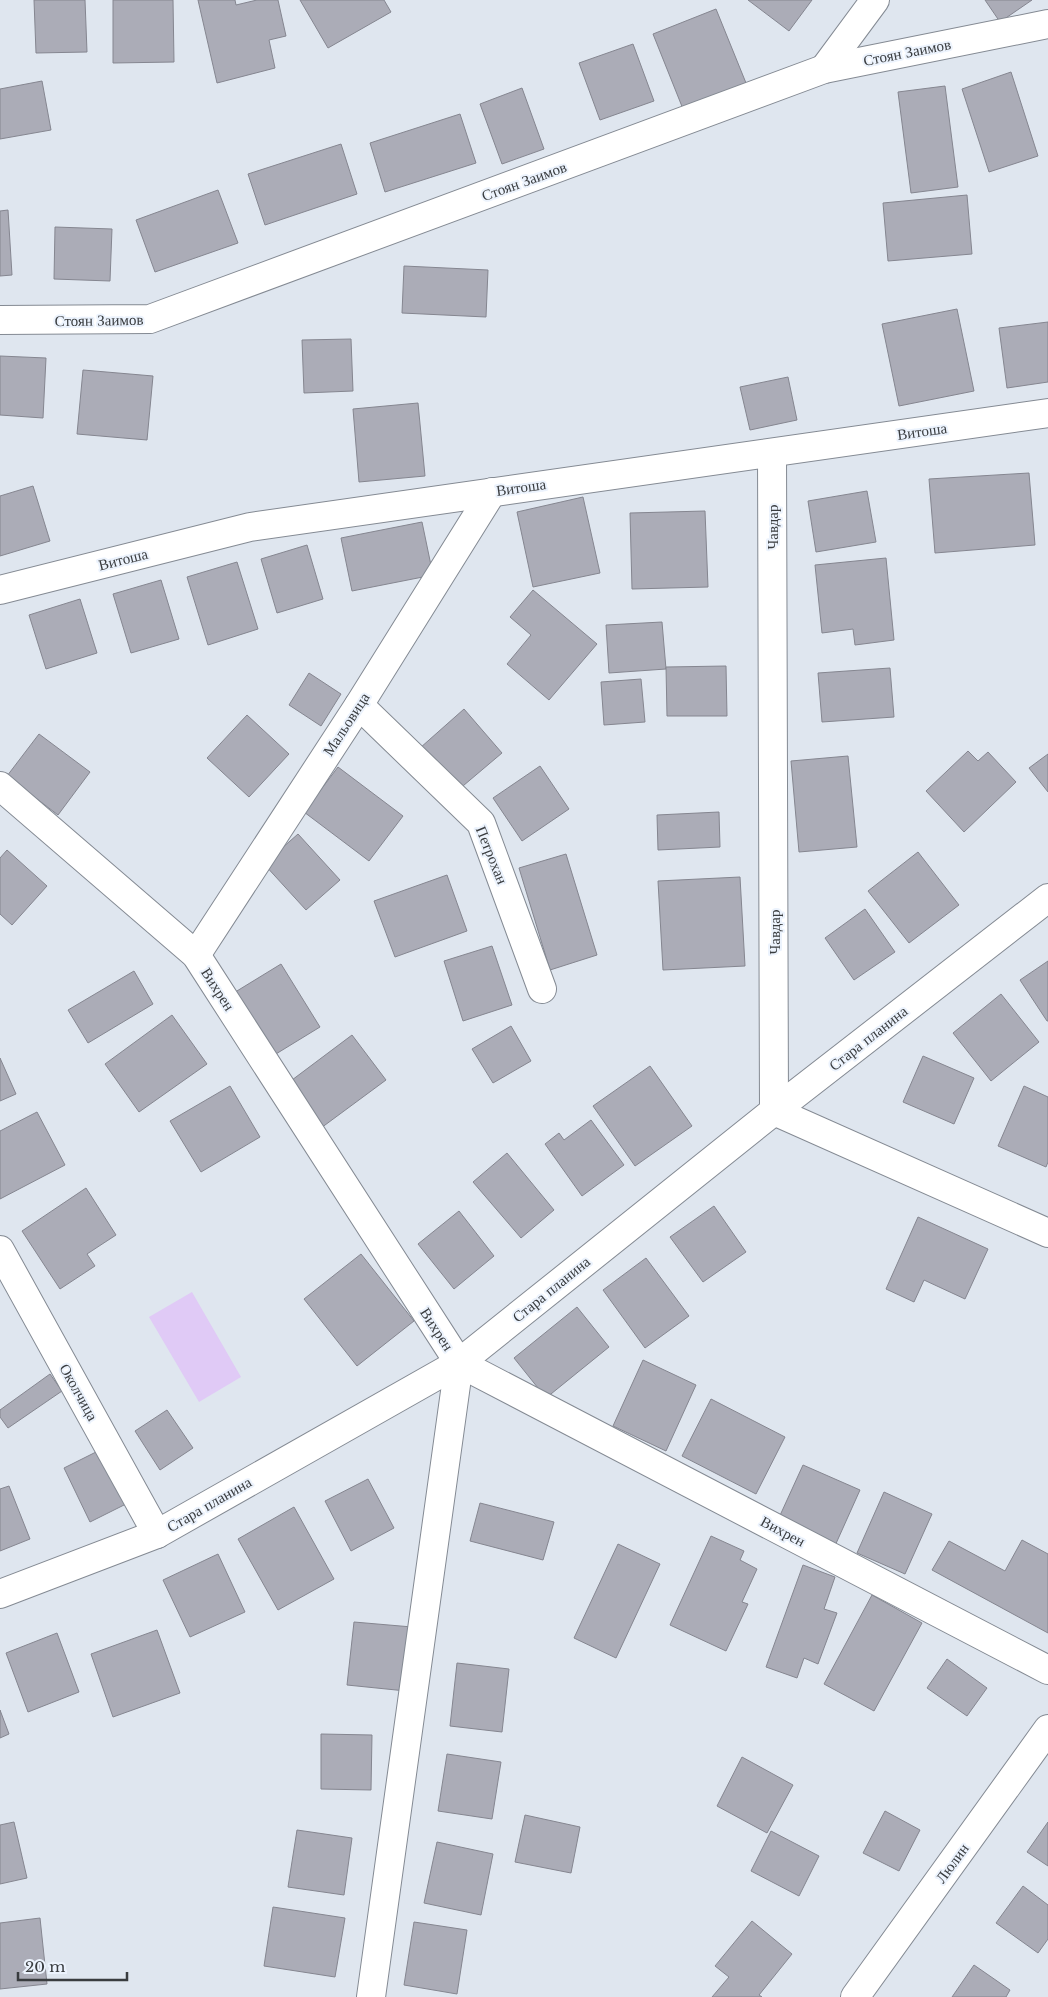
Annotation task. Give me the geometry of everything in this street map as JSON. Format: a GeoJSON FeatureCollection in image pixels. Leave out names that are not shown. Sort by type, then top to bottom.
{"type":"FeatureCollection","features":[{"type":"Feature","properties":{"kind":"street"},"geometry":{"type":"LineString","coordinates":[[824,69],[875,0]]}},
{"type":"Feature","properties":{"kind":"street","name":"Стоян Заимов"},"geometry":{"type":"LineString","coordinates":[[0,320],[150,319],[824,69],[1048,24]]}},
{"type":"Feature","properties":{"kind":"street","name":"Витоша"},"geometry":{"type":"LineString","coordinates":[[0,590],[250,526],[1048,413]]}},
{"type":"Feature","properties":{"kind":"street","name":"Чавдар"},"geometry":{"type":"LineString","coordinates":[[772,452],[774,1111]]}},
{"type":"Feature","properties":{"kind":"street","name":"Мальовица"},"geometry":{"type":"LineString","coordinates":[[196,955],[359,705],[492,492]]}},
{"type":"Feature","properties":{"kind":"street","name":"Петрохан"},"geometry":{"type":"LineString","coordinates":[[359,705],[481,823],[542,989]]}},
{"type":"Feature","properties":{"kind":"street","name":"Вихрен"},"geometry":{"type":"LineString","coordinates":[[0,786],[196,955],[459,1363],[1048,1670]]}},
{"type":"Feature","properties":{"kind":"street","name":"Стара планина"},"geometry":{"type":"LineString","coordinates":[[0,1594],[157,1534],[459,1363],[774,1111],[1048,898]]}},
{"type":"Feature","properties":{"kind":"street"},"geometry":{"type":"LineString","coordinates":[[774,1111],[1048,1234]]}},
{"type":"Feature","properties":{"kind":"street","name":"Околчица"},"geometry":{"type":"LineString","coordinates":[[0,1250],[157,1534]]}},
{"type":"Feature","properties":{"kind":"street"},"geometry":{"type":"LineString","coordinates":[[371,1997],[459,1363]]}},
{"type":"Feature","properties":{"kind":"street","name":"Люлин"},"geometry":{"type":"LineString","coordinates":[[855,1997],[1048,1729]]}},
{"type":"Feature","properties":{"kind":"shaded area"},"geometry":{"type":"Polygon","coordinates":[[[192,1292],[241,1377],[199,1402],[149,1317],[192,1292]]]}},
{"type":"Feature","properties":{"kind":"building"},"geometry":{"type":"Polygon","coordinates":[[[34,0],[85,0],[87,52],[36,53],[34,0]]]}},
{"type":"Feature","properties":{"kind":"building"},"geometry":{"type":"Polygon","coordinates":[[[113,0],[173,0],[174,62],[113,63],[113,0]]]}},
{"type":"Feature","properties":{"kind":"building"},"geometry":{"type":"Polygon","coordinates":[[[198,0],[235,0],[236,5],[257,0],[278,0],[286,36],[269,40],[275,68],[217,83],[198,0]]]}},
{"type":"Feature","properties":{"kind":"building"},"geometry":{"type":"Polygon","coordinates":[[[300,0],[384,0],[391,12],[328,48],[300,0]]]}},
{"type":"Feature","properties":{"kind":"building"},"geometry":{"type":"Polygon","coordinates":[[[748,0],[812,0],[789,31],[748,0]]]}},
{"type":"Feature","properties":{"kind":"building"},"geometry":{"type":"Polygon","coordinates":[[[985,0],[1032,0],[1000,22],[985,0]]]}},
{"type":"Feature","properties":{"kind":"building"},"geometry":{"type":"Polygon","coordinates":[[[716,9],[746,83],[683,109],[653,34],[716,9]]]}},
{"type":"Feature","properties":{"kind":"building"},"geometry":{"type":"Polygon","coordinates":[[[633,44],[654,101],[600,120],[579,63],[633,44]]]}},
{"type":"Feature","properties":{"kind":"building"},"geometry":{"type":"Polygon","coordinates":[[[1011,72],[1038,156],[989,172],[962,89],[1011,72]]]}},
{"type":"Feature","properties":{"kind":"building"},"geometry":{"type":"Polygon","coordinates":[[[42,81],[51,130],[0,139],[0,89],[42,81]]]}},
{"type":"Feature","properties":{"kind":"building"},"geometry":{"type":"Polygon","coordinates":[[[945,86],[958,187],[911,193],[898,92],[945,86]]]}},
{"type":"Feature","properties":{"kind":"building"},"geometry":{"type":"Polygon","coordinates":[[[522,88],[544,149],[502,164],[480,104],[522,88]]]}},
{"type":"Feature","properties":{"kind":"building"},"geometry":{"type":"Polygon","coordinates":[[[460,114],[476,163],[385,192],[370,143],[460,114]]]}},
{"type":"Feature","properties":{"kind":"building"},"geometry":{"type":"Polygon","coordinates":[[[341,144],[357,194],[265,225],[248,174],[341,144]]]}},
{"type":"Feature","properties":{"kind":"building"},"geometry":{"type":"Polygon","coordinates":[[[218,190],[238,243],[155,272],[136,220],[218,190]]]}},
{"type":"Feature","properties":{"kind":"building"},"geometry":{"type":"Polygon","coordinates":[[[967,195],[972,254],[888,261],[883,203],[967,195]]]}},
{"type":"Feature","properties":{"kind":"building"},"geometry":{"type":"Polygon","coordinates":[[[8,210],[12,275],[0,276],[0,211],[8,210]]]}},
{"type":"Feature","properties":{"kind":"building"},"geometry":{"type":"Polygon","coordinates":[[[55,227],[112,229],[110,281],[54,279],[55,227]]]}},
{"type":"Feature","properties":{"kind":"building"},"geometry":{"type":"Polygon","coordinates":[[[404,266],[488,270],[486,317],[402,313],[404,266]]]}},
{"type":"Feature","properties":{"kind":"building"},"geometry":{"type":"Polygon","coordinates":[[[957,309],[974,391],[899,406],[882,324],[957,309]]]}},
{"type":"Feature","properties":{"kind":"building"},"geometry":{"type":"Polygon","coordinates":[[[1048,322],[1048,382],[1007,388],[999,328],[1048,322]]]}},
{"type":"Feature","properties":{"kind":"building"},"geometry":{"type":"Polygon","coordinates":[[[351,339],[353,391],[304,393],[302,340],[351,339]]]}},
{"type":"Feature","properties":{"kind":"building"},"geometry":{"type":"Polygon","coordinates":[[[0,356],[46,358],[43,418],[0,415],[0,356]]]}},
{"type":"Feature","properties":{"kind":"building"},"geometry":{"type":"Polygon","coordinates":[[[83,370],[153,376],[147,440],[77,434],[83,370]]]}},
{"type":"Feature","properties":{"kind":"building"},"geometry":{"type":"Polygon","coordinates":[[[788,377],[797,420],[750,430],[740,387],[788,377]]]}},
{"type":"Feature","properties":{"kind":"building"},"geometry":{"type":"Polygon","coordinates":[[[418,403],[425,476],[359,482],[353,409],[418,403]]]}},
{"type":"Feature","properties":{"kind":"building"},"geometry":{"type":"Polygon","coordinates":[[[1029,473],[1035,545],[935,553],[929,479],[1029,473]]]}},
{"type":"Feature","properties":{"kind":"building"},"geometry":{"type":"Polygon","coordinates":[[[33,486],[50,541],[0,556],[0,496],[33,486]]]}},
{"type":"Feature","properties":{"kind":"building"},"geometry":{"type":"Polygon","coordinates":[[[867,491],[876,542],[816,552],[808,501],[867,491]]]}},
{"type":"Feature","properties":{"kind":"building"},"geometry":{"type":"Polygon","coordinates":[[[583,497],[600,573],[533,587],[517,512],[583,497]]]}},
{"type":"Feature","properties":{"kind":"building"},"geometry":{"type":"Polygon","coordinates":[[[705,511],[708,587],[632,589],[630,513],[705,511]]]}},
{"type":"Feature","properties":{"kind":"building"},"geometry":{"type":"Polygon","coordinates":[[[422,522],[433,575],[352,591],[341,538],[422,522]]]}},
{"type":"Feature","properties":{"kind":"building"},"geometry":{"type":"Polygon","coordinates":[[[307,545],[323,599],[277,613],[261,559],[307,545]]]}},
{"type":"Feature","properties":{"kind":"building"},"geometry":{"type":"Polygon","coordinates":[[[886,558],[894,640],[855,645],[853,629],[822,633],[815,565],[886,558]]]}},
{"type":"Feature","properties":{"kind":"building"},"geometry":{"type":"Polygon","coordinates":[[[237,562],[258,629],[208,645],[187,577],[237,562]]]}},
{"type":"Feature","properties":{"kind":"building"},"geometry":{"type":"Polygon","coordinates":[[[161,580],[179,639],[131,653],[113,594],[161,580]]]}},
{"type":"Feature","properties":{"kind":"building"},"geometry":{"type":"Polygon","coordinates":[[[533,590],[597,644],[549,700],[507,664],[531,635],[510,617],[533,590]]]}},
{"type":"Feature","properties":{"kind":"building"},"geometry":{"type":"Polygon","coordinates":[[[80,599],[97,653],[46,669],[29,615],[80,599]]]}},
{"type":"Feature","properties":{"kind":"building"},"geometry":{"type":"Polygon","coordinates":[[[662,622],[666,669],[609,673],[606,625],[662,622]]]}},
{"type":"Feature","properties":{"kind":"building"},"geometry":{"type":"Polygon","coordinates":[[[726,666],[727,716],[667,716],[666,667],[726,666]]]}},
{"type":"Feature","properties":{"kind":"building"},"geometry":{"type":"Polygon","coordinates":[[[890,668],[894,717],[822,722],[818,673],[890,668]]]}},
{"type":"Feature","properties":{"kind":"building"},"geometry":{"type":"Polygon","coordinates":[[[309,673],[341,694],[321,726],[289,705],[309,673]]]}},
{"type":"Feature","properties":{"kind":"building"},"geometry":{"type":"Polygon","coordinates":[[[641,679],[645,722],[604,725],[601,682],[641,679]]]}},
{"type":"Feature","properties":{"kind":"building"},"geometry":{"type":"Polygon","coordinates":[[[464,709],[502,753],[457,791],[420,748],[464,709]]]}},
{"type":"Feature","properties":{"kind":"building"},"geometry":{"type":"Polygon","coordinates":[[[247,715],[289,754],[249,797],[207,758],[247,715]]]}},
{"type":"Feature","properties":{"kind":"building"},"geometry":{"type":"Polygon","coordinates":[[[39,734],[90,772],[58,815],[7,776],[39,734]]]}},
{"type":"Feature","properties":{"kind":"building"},"geometry":{"type":"Polygon","coordinates":[[[968,751],[978,761],[988,752],[1016,782],[964,832],[926,791],[968,751]]]}},
{"type":"Feature","properties":{"kind":"building"},"geometry":{"type":"Polygon","coordinates":[[[1048,754],[1048,792],[1029,768],[1048,754]]]}},
{"type":"Feature","properties":{"kind":"building"},"geometry":{"type":"Polygon","coordinates":[[[848,756],[857,847],[799,852],[791,761],[848,756]]]}},
{"type":"Feature","properties":{"kind":"building"},"geometry":{"type":"Polygon","coordinates":[[[540,766],[569,809],[522,841],[493,798],[540,766]]]}},
{"type":"Feature","properties":{"kind":"building"},"geometry":{"type":"Polygon","coordinates":[[[338,767],[403,816],[369,861],[304,812],[338,767]]]}},
{"type":"Feature","properties":{"kind":"building"},"geometry":{"type":"Polygon","coordinates":[[[719,812],[720,847],[658,850],[657,815],[719,812]]]}},
{"type":"Feature","properties":{"kind":"building"},"geometry":{"type":"Polygon","coordinates":[[[298,834],[340,880],[306,910],[264,864],[298,834]]]}},
{"type":"Feature","properties":{"kind":"building"},"geometry":{"type":"Polygon","coordinates":[[[7,850],[47,886],[12,925],[0,914],[0,858],[7,850]]]}},
{"type":"Feature","properties":{"kind":"building"},"geometry":{"type":"Polygon","coordinates":[[[918,852],[959,905],[909,943],[868,891],[918,852]]]}},
{"type":"Feature","properties":{"kind":"building"},"geometry":{"type":"Polygon","coordinates":[[[566,854],[597,955],[550,970],[519,868],[566,854]]]}},
{"type":"Feature","properties":{"kind":"building"},"geometry":{"type":"Polygon","coordinates":[[[447,875],[467,931],[395,957],[374,901],[447,875]]]}},
{"type":"Feature","properties":{"kind":"building"},"geometry":{"type":"Polygon","coordinates":[[[740,877],[745,966],[663,970],[658,881],[740,877]]]}},
{"type":"Feature","properties":{"kind":"building"},"geometry":{"type":"Polygon","coordinates":[[[865,909],[895,952],[854,980],[825,938],[865,909]]]}},
{"type":"Feature","properties":{"kind":"building"},"geometry":{"type":"Polygon","coordinates":[[[492,946],[512,1005],[463,1021],[444,961],[492,946]]]}},
{"type":"Feature","properties":{"kind":"building"},"geometry":{"type":"Polygon","coordinates":[[[1048,961],[1048,1021],[1047,1021],[1020,980],[1048,961]]]}},
{"type":"Feature","properties":{"kind":"building"},"geometry":{"type":"Polygon","coordinates":[[[281,964],[320,1027],[271,1057],[232,994],[281,964]]]}},
{"type":"Feature","properties":{"kind":"building"},"geometry":{"type":"Polygon","coordinates":[[[134,971],[153,1004],[88,1043],[68,1010],[134,971]]]}},
{"type":"Feature","properties":{"kind":"building"},"geometry":{"type":"Polygon","coordinates":[[[1001,994],[1039,1042],[991,1081],[953,1033],[1001,994]]]}},
{"type":"Feature","properties":{"kind":"building"},"geometry":{"type":"Polygon","coordinates":[[[172,1015],[207,1064],[139,1112],[105,1064],[172,1015]]]}},
{"type":"Feature","properties":{"kind":"building"},"geometry":{"type":"Polygon","coordinates":[[[511,1026],[531,1061],[493,1083],[472,1049],[511,1026]]]}},
{"type":"Feature","properties":{"kind":"building"},"geometry":{"type":"Polygon","coordinates":[[[352,1035],[386,1080],[321,1128],[288,1083],[352,1035]]]}},
{"type":"Feature","properties":{"kind":"building"},"geometry":{"type":"Polygon","coordinates":[[[923,1056],[974,1078],[954,1124],[903,1102],[923,1056]]]}},
{"type":"Feature","properties":{"kind":"building"},"geometry":{"type":"Polygon","coordinates":[[[0,1058],[16,1094],[0,1101],[0,1058]]]}},
{"type":"Feature","properties":{"kind":"building"},"geometry":{"type":"Polygon","coordinates":[[[650,1066],[692,1126],[635,1166],[593,1106],[650,1066]]]}},
{"type":"Feature","properties":{"kind":"building"},"geometry":{"type":"Polygon","coordinates":[[[230,1086],[260,1137],[201,1172],[170,1121],[230,1086]]]}},
{"type":"Feature","properties":{"kind":"building"},"geometry":{"type":"Polygon","coordinates":[[[1024,1086],[1048,1097],[1048,1162],[1046,1167],[998,1146],[1024,1086]]]}},
{"type":"Feature","properties":{"kind":"building"},"geometry":{"type":"Polygon","coordinates":[[[37,1112],[65,1165],[0,1199],[0,1131],[37,1112]]]}},
{"type":"Feature","properties":{"kind":"building"},"geometry":{"type":"Polygon","coordinates":[[[591,1120],[624,1165],[582,1196],[545,1144],[559,1133],[564,1140],[591,1120]]]}},
{"type":"Feature","properties":{"kind":"building"},"geometry":{"type":"Polygon","coordinates":[[[507,1153],[554,1210],[521,1238],[473,1182],[507,1153]]]}},
{"type":"Feature","properties":{"kind":"building"},"geometry":{"type":"Polygon","coordinates":[[[86,1188],[116,1235],[87,1254],[95,1266],[60,1289],[22,1231],[86,1188]]]}},
{"type":"Feature","properties":{"kind":"building"},"geometry":{"type":"Polygon","coordinates":[[[714,1206],[746,1252],[703,1282],[670,1237],[714,1206]]]}},
{"type":"Feature","properties":{"kind":"building"},"geometry":{"type":"Polygon","coordinates":[[[459,1211],[494,1256],[454,1289],[418,1244],[459,1211]]]}},
{"type":"Feature","properties":{"kind":"building"},"geometry":{"type":"Polygon","coordinates":[[[918,1217],[988,1249],[965,1299],[924,1280],[914,1302],[886,1289],[918,1217]]]}},
{"type":"Feature","properties":{"kind":"building"},"geometry":{"type":"Polygon","coordinates":[[[361,1254],[414,1321],[357,1366],[304,1299],[361,1254]]]}},
{"type":"Feature","properties":{"kind":"building"},"geometry":{"type":"Polygon","coordinates":[[[646,1258],[689,1316],[645,1348],[603,1290],[646,1258]]]}},
{"type":"Feature","properties":{"kind":"building"},"geometry":{"type":"Polygon","coordinates":[[[577,1307],[609,1347],[546,1398],[514,1358],[577,1307]]]}},
{"type":"Feature","properties":{"kind":"building"},"geometry":{"type":"Polygon","coordinates":[[[643,1360],[696,1385],[666,1451],[613,1426],[643,1360]]]}},
{"type":"Feature","properties":{"kind":"building"},"geometry":{"type":"Polygon","coordinates":[[[50,1374],[62,1391],[8,1428],[0,1417],[0,1410],[50,1374]]]}},
{"type":"Feature","properties":{"kind":"building"},"geometry":{"type":"Polygon","coordinates":[[[711,1399],[785,1437],[756,1494],[682,1456],[711,1399]]]}},
{"type":"Feature","properties":{"kind":"building"},"geometry":{"type":"Polygon","coordinates":[[[167,1410],[193,1448],[160,1470],[135,1431],[167,1410]]]}},
{"type":"Feature","properties":{"kind":"building"},"geometry":{"type":"Polygon","coordinates":[[[104,1448],[130,1502],[90,1522],[64,1468],[104,1448]]]}},
{"type":"Feature","properties":{"kind":"building"},"geometry":{"type":"Polygon","coordinates":[[[803,1465],[860,1490],[834,1548],[777,1522],[803,1465]]]}},
{"type":"Feature","properties":{"kind":"building"},"geometry":{"type":"Polygon","coordinates":[[[368,1479],[394,1528],[351,1551],[325,1501],[368,1479]]]}},
{"type":"Feature","properties":{"kind":"building"},"geometry":{"type":"Polygon","coordinates":[[[9,1486],[30,1539],[0,1551],[0,1489],[9,1486]]]}},
{"type":"Feature","properties":{"kind":"building"},"geometry":{"type":"Polygon","coordinates":[[[884,1492],[932,1514],[905,1574],[857,1553],[884,1492]]]}},
{"type":"Feature","properties":{"kind":"building"},"geometry":{"type":"Polygon","coordinates":[[[480,1503],[554,1522],[543,1560],[470,1541],[480,1503]]]}},
{"type":"Feature","properties":{"kind":"building"},"geometry":{"type":"Polygon","coordinates":[[[294,1507],[334,1579],[278,1610],[238,1539],[294,1507]]]}},
{"type":"Feature","properties":{"kind":"building"},"geometry":{"type":"Polygon","coordinates":[[[711,1536],[744,1551],[740,1560],[757,1569],[742,1602],[748,1604],[726,1651],[670,1625],[711,1536]]]}},
{"type":"Feature","properties":{"kind":"building"},"geometry":{"type":"Polygon","coordinates":[[[1022,1540],[1048,1554],[1048,1633],[932,1570],[949,1541],[1005,1571],[1022,1540]]]}},
{"type":"Feature","properties":{"kind":"building"},"geometry":{"type":"Polygon","coordinates":[[[618,1544],[660,1564],[616,1658],[574,1638],[618,1544]]]}},
{"type":"Feature","properties":{"kind":"building"},"geometry":{"type":"Polygon","coordinates":[[[218,1554],[245,1612],[190,1637],[163,1580],[218,1554]]]}},
{"type":"Feature","properties":{"kind":"building"},"geometry":{"type":"Polygon","coordinates":[[[803,1565],[835,1577],[824,1609],[837,1613],[818,1664],[804,1658],[797,1678],[766,1667],[803,1565]]]}},
{"type":"Feature","properties":{"kind":"building"},"geometry":{"type":"Polygon","coordinates":[[[872,1595],[922,1623],[874,1711],[824,1684],[872,1595]]]}},
{"type":"Feature","properties":{"kind":"building"},"geometry":{"type":"Polygon","coordinates":[[[354,1622],[412,1627],[406,1691],[347,1685],[354,1622]]]}},
{"type":"Feature","properties":{"kind":"building"},"geometry":{"type":"Polygon","coordinates":[[[157,1630],[180,1693],[113,1717],[91,1654],[157,1630]]]}},
{"type":"Feature","properties":{"kind":"building"},"geometry":{"type":"Polygon","coordinates":[[[57,1633],[79,1692],[28,1712],[6,1653],[57,1633]]]}},
{"type":"Feature","properties":{"kind":"building"},"geometry":{"type":"Polygon","coordinates":[[[947,1659],[987,1688],[967,1716],[927,1688],[947,1659]]]}},
{"type":"Feature","properties":{"kind":"building"},"geometry":{"type":"Polygon","coordinates":[[[457,1663],[509,1669],[502,1732],[450,1726],[457,1663]]]}},
{"type":"Feature","properties":{"kind":"building"},"geometry":{"type":"Polygon","coordinates":[[[0,1710],[9,1734],[0,1738],[0,1710]]]}},
{"type":"Feature","properties":{"kind":"building"},"geometry":{"type":"Polygon","coordinates":[[[321,1734],[372,1735],[371,1790],[321,1789],[321,1734]]]}},
{"type":"Feature","properties":{"kind":"building"},"geometry":{"type":"Polygon","coordinates":[[[447,1754],[501,1762],[492,1819],[438,1811],[447,1754]]]}},
{"type":"Feature","properties":{"kind":"building"},"geometry":{"type":"Polygon","coordinates":[[[742,1757],[793,1785],[767,1833],[717,1806],[742,1757]]]}},
{"type":"Feature","properties":{"kind":"building"},"geometry":{"type":"Polygon","coordinates":[[[885,1811],[920,1830],[899,1871],[863,1853],[885,1811]]]}},
{"type":"Feature","properties":{"kind":"building"},"geometry":{"type":"Polygon","coordinates":[[[525,1815],[580,1827],[571,1873],[515,1862],[525,1815]]]}},
{"type":"Feature","properties":{"kind":"building"},"geometry":{"type":"Polygon","coordinates":[[[14,1822],[27,1878],[0,1884],[0,1825],[14,1822]]]}},
{"type":"Feature","properties":{"kind":"building"},"geometry":{"type":"Polygon","coordinates":[[[1048,1822],[1048,1866],[1027,1852],[1048,1822]]]}},
{"type":"Feature","properties":{"kind":"building"},"geometry":{"type":"Polygon","coordinates":[[[297,1830],[352,1838],[344,1895],[288,1887],[297,1830]]]}},
{"type":"Feature","properties":{"kind":"building"},"geometry":{"type":"Polygon","coordinates":[[[771,1831],[819,1856],[799,1896],[751,1871],[771,1831]]]}},
{"type":"Feature","properties":{"kind":"building"},"geometry":{"type":"Polygon","coordinates":[[[437,1842],[493,1854],[481,1915],[424,1903],[437,1842]]]}},
{"type":"Feature","properties":{"kind":"building"},"geometry":{"type":"Polygon","coordinates":[[[1023,1886],[1048,1905],[1048,1939],[1038,1953],[996,1923],[1023,1886]]]}},
{"type":"Feature","properties":{"kind":"building"},"geometry":{"type":"Polygon","coordinates":[[[273,1907],[345,1918],[335,1977],[264,1966],[273,1907]]]}},
{"type":"Feature","properties":{"kind":"building"},"geometry":{"type":"Polygon","coordinates":[[[40,1918],[47,1984],[0,1989],[0,1923],[40,1918]]]}},
{"type":"Feature","properties":{"kind":"building"},"geometry":{"type":"Polygon","coordinates":[[[752,1921],[792,1954],[759,1995],[762,1997],[712,1997],[729,1977],[715,1966],[752,1921]]]}},
{"type":"Feature","properties":{"kind":"building"},"geometry":{"type":"Polygon","coordinates":[[[414,1922],[467,1930],[457,1994],[404,1985],[414,1922]]]}},
{"type":"Feature","properties":{"kind":"building"},"geometry":{"type":"Polygon","coordinates":[[[974,1965],[1010,1990],[1006,1997],[952,1997],[974,1965]]]}}]}
